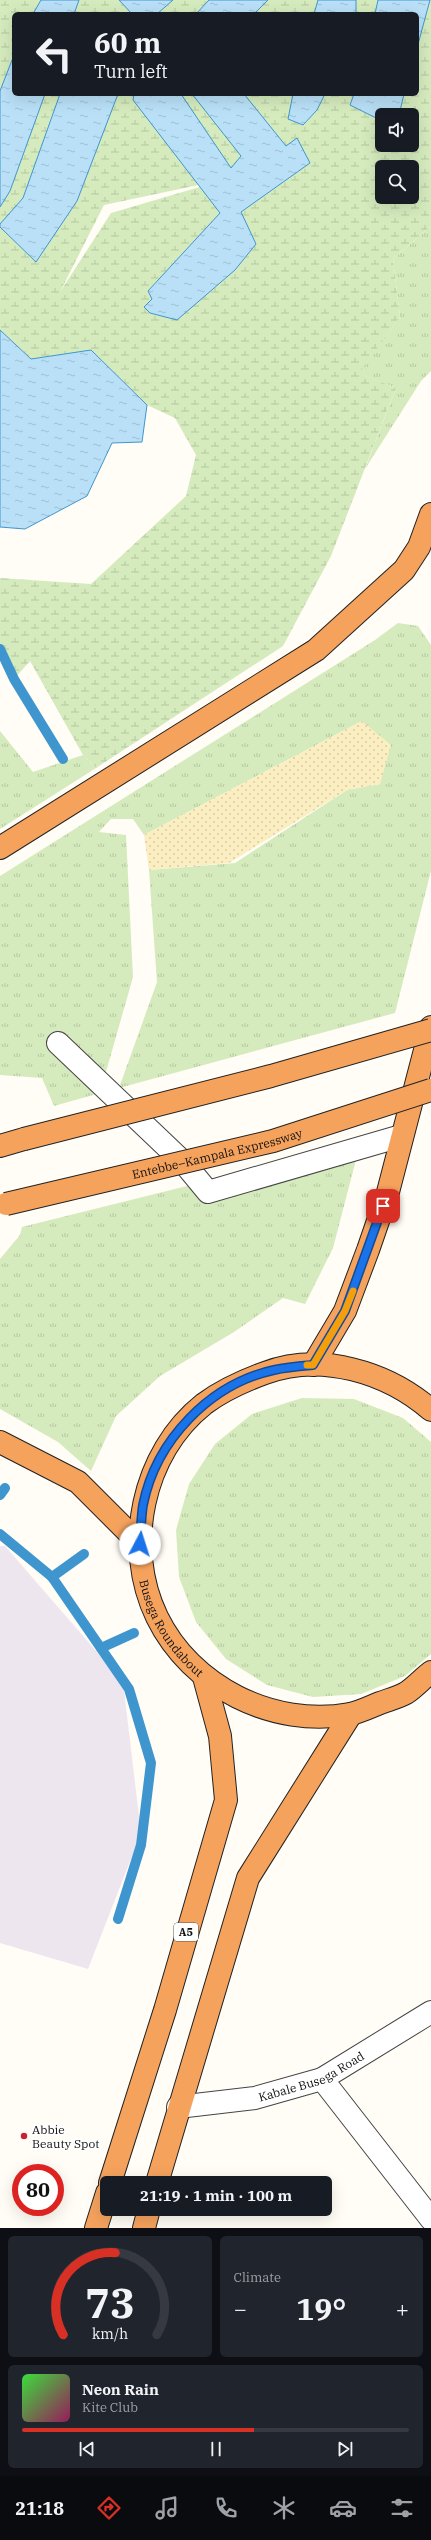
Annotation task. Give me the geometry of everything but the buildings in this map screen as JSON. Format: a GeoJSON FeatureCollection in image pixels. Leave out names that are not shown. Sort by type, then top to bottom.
{"type":"FeatureCollection","features":[{"type":"Feature","properties":{"kind":"highway"},"geometry":{"type":"LineString","coordinates":[[0,848],[316,650],[404,570],[418,547],[431,514]]}},
{"type":"Feature","properties":{"kind":"highway"},"geometry":{"type":"LineString","coordinates":[[313,1365],[345,1311],[388,1192],[401,1136],[431,1027]]}},
{"type":"Feature","properties":{"kind":"highway"},"geometry":{"type":"LineString","coordinates":[[0,1146],[271,1076],[431,1030]]}},
{"type":"Feature","properties":{"kind":"highway","name":"Entebbe–Kampala Expressway"},"geometry":{"type":"LineString","coordinates":[[3,1205],[273,1141],[431,1090]]}},
{"type":"Feature","properties":{"kind":"highway","name":"Busega Roundabout"},"geometry":{"type":"LineString","coordinates":[[431,1410],[416,1397],[385,1379],[350,1368],[313,1365],[274,1370],[237,1383],[204,1405],[176,1433],[156,1467],[146,1497],[140,1544],[144,1582],[157,1617],[178,1649],[204,1677],[237,1698],[273,1712],[312,1717],[351,1714],[406,1693],[431,1672]]}},
{"type":"Feature","properties":{"kind":"highway"},"geometry":{"type":"LineString","coordinates":[[0,1442],[78,1482],[140,1544]]}},
{"type":"Feature","properties":{"kind":"highway","name":"A5"},"geometry":{"type":"LineString","coordinates":[[112,2176],[165,2010],[226,1800],[220,1736],[204,1677]]}},
{"type":"Feature","properties":{"kind":"highway"},"geometry":{"type":"LineString","coordinates":[[159,2176],[178,2107],[248,1878],[351,1714]]}},
{"type":"Feature","properties":{"kind":"highway"},"geometry":{"type":"LineString","coordinates":[[96,2228],[100,2215]]}},
{"type":"Feature","properties":{"kind":"highway"},"geometry":{"type":"LineString","coordinates":[[144,2228],[147,2216]]}},
{"type":"Feature","properties":{"kind":"street"},"geometry":{"type":"LineString","coordinates":[[58,1043],[184,1163],[208,1192],[401,1136]]}},
{"type":"Feature","properties":{"kind":"street","name":"Kabale Busega Road"},"geometry":{"type":"LineString","coordinates":[[178,2107],[255,2098],[322,2079],[431,2012]]}},
{"type":"Feature","properties":{"kind":"street"},"geometry":{"type":"LineString","coordinates":[[322,2079],[431,2219]]}},
{"type":"Feature","properties":{"kind":"shaded area"},"geometry":{"type":"Polygon","coordinates":[[[0,1546],[5,1546],[123,1682],[141,1833],[88,1969],[0,1943],[0,1546]]]}},
{"type":"Feature","properties":{"kind":"green space"},"geometry":{"type":"Polygon","coordinates":[[[0,0],[431,0],[431,226],[393,259],[400,317],[359,373],[396,388],[331,556],[283,646],[96,768],[83,755],[30,661],[14,679],[0,649],[0,578],[91,584],[186,496],[196,455],[175,418],[147,405],[91,350],[31,359],[0,330],[0,0]],[[227,179],[104,205],[60,292],[111,213],[227,179]]]}},
{"type":"Feature","properties":{"kind":"green space"},"geometry":{"type":"Polygon","coordinates":[[[431,226],[431,371],[421,381],[365,469],[396,388],[358,373],[400,317],[393,259],[431,226]]]}},
{"type":"Feature","properties":{"kind":"green space"},"geometry":{"type":"Polygon","coordinates":[[[398,623],[418,626],[431,645],[431,871],[395,1013],[119,1088],[157,982],[149,870],[235,863],[347,790],[380,784],[362,721],[144,835],[133,819],[111,819],[99,832],[126,835],[133,977],[100,1093],[54,1106],[42,1078],[0,1075],[0,876],[375,640],[398,623]]]}},
{"type":"Feature","properties":{"kind":"green space"},"geometry":{"type":"Polygon","coordinates":[[[0,731],[33,772],[83,755],[96,768],[0,829],[0,731]]]}},
{"type":"Feature","properties":{"kind":"green space"},"geometry":{"type":"Polygon","coordinates":[[[358,1152],[333,1248],[305,1304],[283,1298],[234,1332],[160,1376],[116,1416],[91,1471],[58,1442],[0,1409],[0,1259],[20,1235],[22,1227],[191,1185],[358,1152]]]}},
{"type":"Feature","properties":{"kind":"green space"},"geometry":{"type":"Polygon","coordinates":[[[302,1398],[354,1399],[403,1418],[431,1442],[431,1654],[405,1676],[361,1694],[313,1697],[267,1685],[226,1659],[196,1622],[179,1577],[176,1530],[189,1484],[215,1444],[252,1414],[302,1398]]]}},
{"type":"Feature","properties":{"kind":"sand"},"geometry":{"type":"Polygon","coordinates":[[[362,721],[391,745],[380,784],[347,790],[229,863],[149,870],[144,835],[362,721]]]}},
{"type":"Feature","properties":{"kind":"water"},"geometry":{"type":"Polygon","coordinates":[[[41,0],[79,0],[75,12],[34,12],[41,0]]]}},
{"type":"Feature","properties":{"kind":"water"},"geometry":{"type":"Polygon","coordinates":[[[119,0],[173,0],[159,12],[130,12],[119,0]]]}},
{"type":"Feature","properties":{"kind":"water"},"geometry":{"type":"Polygon","coordinates":[[[209,0],[268,0],[256,12],[198,12],[209,0]]]}},
{"type":"Feature","properties":{"kind":"water"},"geometry":{"type":"Polygon","coordinates":[[[318,0],[356,0],[356,12],[315,12],[318,0]]]}},
{"type":"Feature","properties":{"kind":"water"},"geometry":{"type":"Polygon","coordinates":[[[378,0],[430,0],[419,41],[419,12],[375,12],[378,0]]]}},
{"type":"Feature","properties":{"kind":"water"},"geometry":{"type":"Polygon","coordinates":[[[12,60],[12,96],[44,96],[10,191],[0,207],[0,91],[12,60]]]}},
{"type":"Feature","properties":{"kind":"water"},"geometry":{"type":"Polygon","coordinates":[[[59,96],[117,96],[77,201],[36,262],[0,227],[0,224],[23,198],[59,96]]]}},
{"type":"Feature","properties":{"kind":"water"},"geometry":{"type":"Polygon","coordinates":[[[134,96],[182,96],[231,168],[241,156],[194,96],[246,96],[286,146],[297,138],[310,163],[241,212],[256,244],[235,270],[177,320],[150,313],[144,307],[152,299],[148,291],[220,213],[133,100],[134,96]]]}},
{"type":"Feature","properties":{"kind":"water"},"geometry":{"type":"Polygon","coordinates":[[[293,96],[324,96],[317,110],[303,125],[288,119],[293,96]]]}},
{"type":"Feature","properties":{"kind":"water"},"geometry":{"type":"Polygon","coordinates":[[[353,96],[404,96],[401,108],[375,108],[375,118],[350,105],[353,96]]]}},
{"type":"Feature","properties":{"kind":"water"},"geometry":{"type":"Polygon","coordinates":[[[0,330],[31,359],[91,350],[147,405],[142,442],[112,443],[87,496],[25,529],[0,527],[0,330]]]}},
{"type":"Feature","properties":{"kind":"waterway"},"geometry":{"type":"LineString","coordinates":[[0,649],[14,679],[63,759]]}},
{"type":"Feature","properties":{"kind":"waterway"},"geometry":{"type":"LineString","coordinates":[[0,1495],[5,1488]]}},
{"type":"Feature","properties":{"kind":"waterway"},"geometry":{"type":"LineString","coordinates":[[0,1534],[52,1577],[129,1689],[151,1763],[141,1845],[118,1919]]}},
{"type":"Feature","properties":{"kind":"waterway"},"geometry":{"type":"LineString","coordinates":[[52,1577],[84,1554]]}},
{"type":"Feature","properties":{"kind":"waterway"},"geometry":{"type":"LineString","coordinates":[[101,1648],[134,1633]]}},
{"type":"Feature","properties":{"kind":"slow traffic"},"geometry":{"type":"LineString","coordinates":[[307,1365],[313,1365],[345,1311],[353,1291]]}},
{"type":"Feature","properties":{"kind":"place","name":"Abbie Beauty Spot"},"geometry":{"type":"Point","coordinates":[24,2136]}},
{"type":"Feature","properties":{"kind":"route"},"geometry":{"type":"LineString","coordinates":[[140,1544],[143,1504],[156,1467],[176,1433],[204,1405],[237,1383],[274,1370],[313,1365],[345,1311],[383,1206]]}}]}
